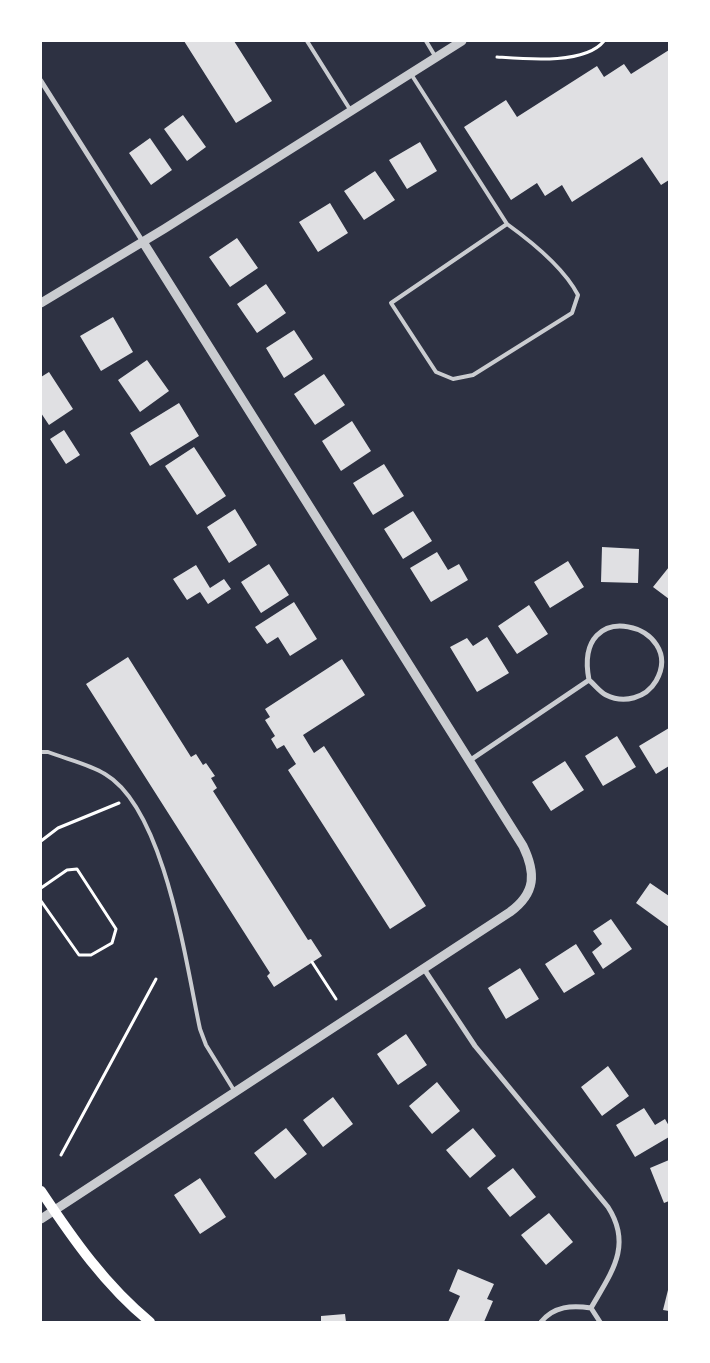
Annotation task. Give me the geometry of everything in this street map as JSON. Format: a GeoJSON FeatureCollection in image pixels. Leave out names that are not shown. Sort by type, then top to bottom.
{"type":"FeatureCollection","features":[{"type":"Feature","properties":{"kind":"main road"},"geometry":{"type":"LineString","coordinates":[[41,1191],[99,1272],[134,1309],[150,1322]]}},
{"type":"Feature","properties":{"kind":"street"},"geometry":{"type":"LineString","coordinates":[[41,303],[143,242],[462,41]]}},
{"type":"Feature","properties":{"kind":"street"},"geometry":{"type":"LineString","coordinates":[[41,81],[523,846],[531,862],[532,882],[529,892],[517,907],[236,1094],[41,1219]]}},
{"type":"Feature","properties":{"kind":"street"},"geometry":{"type":"LineString","coordinates":[[626,625],[639,628],[649,635],[656,645],[660,662],[657,680],[649,690],[640,696],[628,700],[616,699],[604,695],[590,680],[586,664],[588,651],[594,640],[614,626],[626,625]]}},
{"type":"Feature","properties":{"kind":"street"},"geometry":{"type":"LineString","coordinates":[[468,761],[590,680]]}},
{"type":"Feature","properties":{"kind":"street"},"geometry":{"type":"LineString","coordinates":[[424,969],[475,1046],[617,1220],[620,1249],[615,1266],[591,1308]]}},
{"type":"Feature","properties":{"kind":"street"},"geometry":{"type":"LineString","coordinates":[[541,1322],[556,1309],[568,1306],[591,1308]]}},
{"type":"Feature","properties":{"kind":"street"},"geometry":{"type":"LineString","coordinates":[[591,1308],[600,1322]]}},
{"type":"Feature","properties":{"kind":"lane"},"geometry":{"type":"LineString","coordinates":[[307,41],[351,112]]}},
{"type":"Feature","properties":{"kind":"lane"},"geometry":{"type":"LineString","coordinates":[[420,41],[426,42],[436,58]]}},
{"type":"Feature","properties":{"kind":"lane"},"geometry":{"type":"LineString","coordinates":[[411,74],[507,224],[529,240],[572,284],[578,295],[572,313],[473,374],[452,379],[436,372],[391,303],[507,224]]}},
{"type":"Feature","properties":{"kind":"lane"},"geometry":{"type":"LineString","coordinates":[[41,752],[48,752],[106,774],[131,797],[160,856],[200,1029],[206,1045],[236,1094]]}},
{"type":"Feature","properties":{"kind":"path"},"geometry":{"type":"LineString","coordinates":[[497,57],[544,60],[572,56],[600,46],[604,41]]}},
{"type":"Feature","properties":{"kind":"path"},"geometry":{"type":"LineString","coordinates":[[41,841],[58,828],[131,797]]}},
{"type":"Feature","properties":{"kind":"path"},"geometry":{"type":"LineString","coordinates":[[41,888],[67,870],[77,869],[116,930],[112,943],[91,955],[80,955],[41,901]]}},
{"type":"Feature","properties":{"kind":"path"},"geometry":{"type":"LineString","coordinates":[[312,962],[336,999]]}},
{"type":"Feature","properties":{"kind":"path"},"geometry":{"type":"LineString","coordinates":[[61,1155],[156,979]]}},
{"type":"Feature","properties":{"kind":"building"},"geometry":{"type":"Polygon","coordinates":[[[184,41],[234,41],[272,101],[236,123],[184,41]]]}},
{"type":"Feature","properties":{"kind":"building"},"geometry":{"type":"Polygon","coordinates":[[[669,50],[669,180],[661,185],[642,157],[572,202],[562,185],[545,196],[537,183],[511,200],[464,127],[506,100],[517,117],[597,66],[604,77],[624,64],[631,74],[669,50]]]}},
{"type":"Feature","properties":{"kind":"building"},"geometry":{"type":"Polygon","coordinates":[[[183,115],[206,147],[187,161],[164,129],[183,115]]]}},
{"type":"Feature","properties":{"kind":"building"},"geometry":{"type":"Polygon","coordinates":[[[150,138],[172,170],[151,185],[129,153],[150,138]]]}},
{"type":"Feature","properties":{"kind":"building"},"geometry":{"type":"Polygon","coordinates":[[[420,142],[437,171],[407,189],[389,160],[420,142]]]}},
{"type":"Feature","properties":{"kind":"building"},"geometry":{"type":"Polygon","coordinates":[[[375,171],[395,200],[364,220],[344,191],[375,171]]]}},
{"type":"Feature","properties":{"kind":"building"},"geometry":{"type":"Polygon","coordinates":[[[330,203],[348,233],[318,252],[299,222],[330,203]]]}},
{"type":"Feature","properties":{"kind":"building"},"geometry":{"type":"Polygon","coordinates":[[[237,238],[258,268],[230,287],[209,257],[237,238]]]}},
{"type":"Feature","properties":{"kind":"building"},"geometry":{"type":"Polygon","coordinates":[[[266,284],[286,313],[257,333],[237,304],[266,284]]]}},
{"type":"Feature","properties":{"kind":"building"},"geometry":{"type":"Polygon","coordinates":[[[113,317],[133,352],[101,371],[80,336],[113,317]]]}},
{"type":"Feature","properties":{"kind":"building"},"geometry":{"type":"Polygon","coordinates":[[[294,330],[313,359],[284,378],[266,348],[294,330]]]}},
{"type":"Feature","properties":{"kind":"building"},"geometry":{"type":"Polygon","coordinates":[[[147,360],[169,391],[140,412],[118,380],[147,360]]]}},
{"type":"Feature","properties":{"kind":"building"},"geometry":{"type":"Polygon","coordinates":[[[49,372],[73,409],[49,425],[41,413],[41,377],[49,372]]]}},
{"type":"Feature","properties":{"kind":"building"},"geometry":{"type":"Polygon","coordinates":[[[324,374],[345,405],[315,425],[294,394],[324,374]]]}},
{"type":"Feature","properties":{"kind":"building"},"geometry":{"type":"Polygon","coordinates":[[[179,403],[199,436],[150,466],[130,433],[179,403]]]}},
{"type":"Feature","properties":{"kind":"building"},"geometry":{"type":"Polygon","coordinates":[[[352,421],[371,451],[341,471],[322,441],[352,421]]]}},
{"type":"Feature","properties":{"kind":"building"},"geometry":{"type":"Polygon","coordinates":[[[64,430],[80,455],[66,464],[50,439],[64,430]]]}},
{"type":"Feature","properties":{"kind":"building"},"geometry":{"type":"Polygon","coordinates":[[[194,447],[226,496],[197,515],[165,466],[194,447]]]}},
{"type":"Feature","properties":{"kind":"building"},"geometry":{"type":"Polygon","coordinates":[[[384,464],[404,496],[373,515],[353,483],[384,464]]]}},
{"type":"Feature","properties":{"kind":"building"},"geometry":{"type":"Polygon","coordinates":[[[235,509],[257,545],[229,563],[207,527],[235,509]]]}},
{"type":"Feature","properties":{"kind":"building"},"geometry":{"type":"Polygon","coordinates":[[[413,511],[432,541],[403,559],[384,529],[413,511]]]}},
{"type":"Feature","properties":{"kind":"building"},"geometry":{"type":"Polygon","coordinates":[[[602,547],[639,549],[638,583],[601,582],[602,547]]]}},
{"type":"Feature","properties":{"kind":"building"},"geometry":{"type":"Polygon","coordinates":[[[437,552],[448,570],[459,564],[468,580],[431,602],[410,568],[437,552]]]}},
{"type":"Feature","properties":{"kind":"building"},"geometry":{"type":"Polygon","coordinates":[[[568,561],[584,587],[550,608],[534,582],[568,561]]]}},
{"type":"Feature","properties":{"kind":"building"},"geometry":{"type":"Polygon","coordinates":[[[269,564],[289,595],[261,613],[241,582],[269,564]]]}},
{"type":"Feature","properties":{"kind":"building"},"geometry":{"type":"Polygon","coordinates":[[[196,565],[210,588],[224,579],[231,589],[208,604],[200,592],[187,600],[173,579],[196,565]]]}},
{"type":"Feature","properties":{"kind":"building"},"geometry":{"type":"Polygon","coordinates":[[[669,567],[669,599],[653,587],[669,567]]]}},
{"type":"Feature","properties":{"kind":"building"},"geometry":{"type":"Polygon","coordinates":[[[294,602],[317,639],[290,656],[278,637],[267,644],[255,627],[294,602]]]}},
{"type":"Feature","properties":{"kind":"building"},"geometry":{"type":"Polygon","coordinates":[[[529,605],[548,634],[517,654],[498,626],[529,605]]]}},
{"type":"Feature","properties":{"kind":"building"},"geometry":{"type":"Polygon","coordinates":[[[487,637],[509,673],[477,692],[450,647],[467,638],[473,646],[487,637]]]}},
{"type":"Feature","properties":{"kind":"building"},"geometry":{"type":"Polygon","coordinates":[[[128,657],[191,757],[196,754],[203,765],[206,763],[215,776],[211,778],[217,788],[213,791],[308,940],[311,939],[322,956],[274,987],[267,976],[270,973],[86,684],[128,657]]]}},
{"type":"Feature","properties":{"kind":"building"},"geometry":{"type":"Polygon","coordinates":[[[342,659],[365,695],[303,735],[314,753],[324,746],[426,906],[390,929],[288,770],[296,764],[284,745],[277,749],[271,739],[275,736],[265,720],[270,717],[265,709],[342,659]]]}},
{"type":"Feature","properties":{"kind":"building"},"geometry":{"type":"Polygon","coordinates":[[[669,728],[669,766],[656,774],[639,746],[669,728]]]}},
{"type":"Feature","properties":{"kind":"building"},"geometry":{"type":"Polygon","coordinates":[[[617,736],[636,767],[603,786],[585,756],[617,736]]]}},
{"type":"Feature","properties":{"kind":"building"},"geometry":{"type":"Polygon","coordinates":[[[565,761],[584,790],[551,811],[532,782],[565,761]]]}},
{"type":"Feature","properties":{"kind":"building"},"geometry":{"type":"Polygon","coordinates":[[[650,883],[669,896],[669,927],[636,903],[650,883]]]}},
{"type":"Feature","properties":{"kind":"building"},"geometry":{"type":"Polygon","coordinates":[[[611,919],[632,949],[603,969],[592,952],[602,944],[593,931],[611,919]]]}},
{"type":"Feature","properties":{"kind":"building"},"geometry":{"type":"Polygon","coordinates":[[[576,944],[595,974],[564,993],[545,964],[576,944]]]}},
{"type":"Feature","properties":{"kind":"building"},"geometry":{"type":"Polygon","coordinates":[[[520,968],[539,999],[506,1019],[488,988],[520,968]]]}},
{"type":"Feature","properties":{"kind":"building"},"geometry":{"type":"Polygon","coordinates":[[[406,1034],[427,1065],[398,1085],[377,1054],[406,1034]]]}},
{"type":"Feature","properties":{"kind":"building"},"geometry":{"type":"Polygon","coordinates":[[[608,1066],[629,1096],[602,1116],[581,1087],[608,1066]]]}},
{"type":"Feature","properties":{"kind":"building"},"geometry":{"type":"Polygon","coordinates":[[[437,1082],[460,1111],[432,1134],[409,1106],[437,1082]]]}},
{"type":"Feature","properties":{"kind":"building"},"geometry":{"type":"Polygon","coordinates":[[[333,1097],[353,1124],[323,1147],[303,1120],[333,1097]]]}},
{"type":"Feature","properties":{"kind":"building"},"geometry":{"type":"Polygon","coordinates":[[[644,1108],[655,1125],[665,1119],[669,1126],[669,1137],[635,1157],[616,1125],[644,1108]]]}},
{"type":"Feature","properties":{"kind":"building"},"geometry":{"type":"Polygon","coordinates":[[[286,1128],[307,1154],[275,1179],[254,1153],[286,1128]]]}},
{"type":"Feature","properties":{"kind":"building"},"geometry":{"type":"Polygon","coordinates":[[[473,1128],[496,1156],[470,1178],[446,1150],[473,1128]]]}},
{"type":"Feature","properties":{"kind":"building"},"geometry":{"type":"Polygon","coordinates":[[[669,1160],[669,1201],[664,1203],[650,1168],[669,1160]]]}},
{"type":"Feature","properties":{"kind":"building"},"geometry":{"type":"Polygon","coordinates":[[[513,1168],[536,1197],[510,1217],[487,1188],[513,1168]]]}},
{"type":"Feature","properties":{"kind":"building"},"geometry":{"type":"Polygon","coordinates":[[[200,1178],[226,1217],[200,1234],[174,1195],[200,1178]]]}},
{"type":"Feature","properties":{"kind":"building"},"geometry":{"type":"Polygon","coordinates":[[[549,1213],[573,1242],[546,1265],[521,1235],[549,1213]]]}},
{"type":"Feature","properties":{"kind":"building"},"geometry":{"type":"Polygon","coordinates":[[[458,1269],[494,1284],[487,1299],[493,1301],[484,1322],[448,1322],[460,1296],[449,1291],[458,1269]]]}},
{"type":"Feature","properties":{"kind":"building"},"geometry":{"type":"Polygon","coordinates":[[[669,1290],[669,1311],[663,1310],[669,1290]]]}},
{"type":"Feature","properties":{"kind":"building"},"geometry":{"type":"Polygon","coordinates":[[[345,1314],[346,1322],[321,1322],[321,1316],[345,1314]]]}}]}
